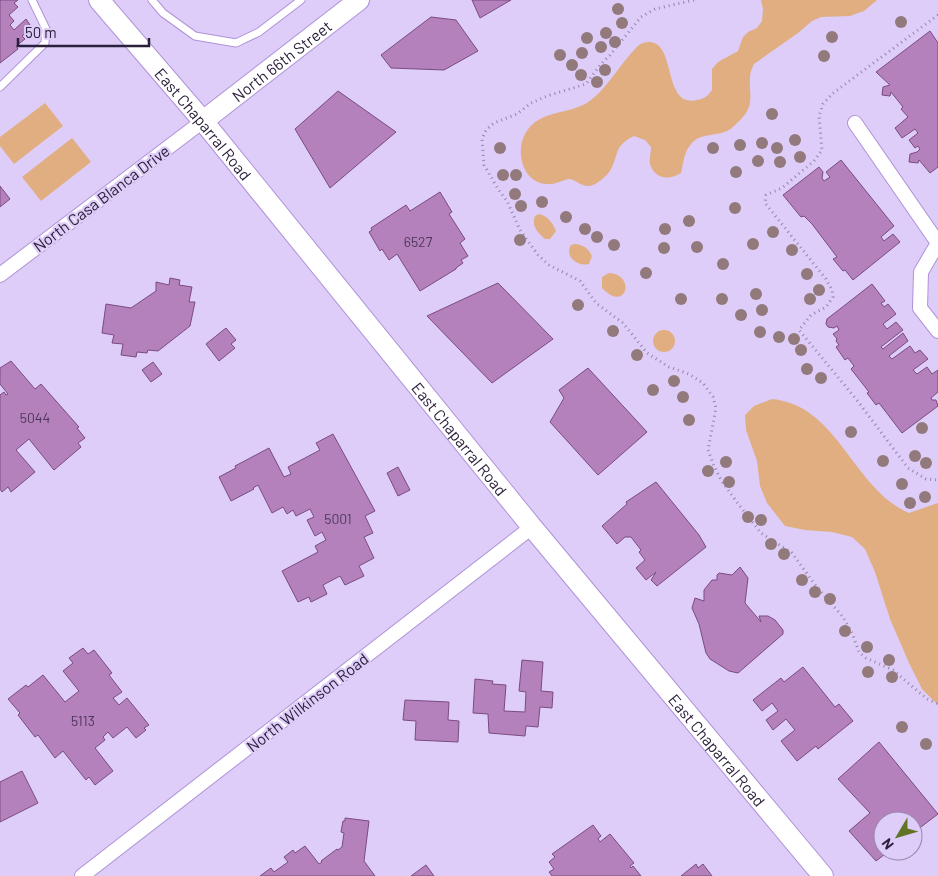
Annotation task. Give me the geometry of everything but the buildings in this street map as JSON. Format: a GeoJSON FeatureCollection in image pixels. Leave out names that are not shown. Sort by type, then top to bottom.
{"type":"FeatureCollection","features":[{"type":"Feature","properties":{"kind":"main road","name":"East Chaparral Road"},"geometry":{"type":"LineString","coordinates":[[98,0],[203,121],[532,528],[823,876]]}},
{"type":"Feature","properties":{"kind":"main road","name":"North 66th Street"},"geometry":{"type":"LineString","coordinates":[[203,121],[359,0]]}},
{"type":"Feature","properties":{"kind":"street","name":"North Casa Blanca Drive"},"geometry":{"type":"LineString","coordinates":[[0,275],[203,121]]}},
{"type":"Feature","properties":{"kind":"street"},"geometry":{"type":"LineString","coordinates":[[855,123],[938,243],[921,272],[920,308],[938,331]]}},
{"type":"Feature","properties":{"kind":"street","name":"North Wilkinson Road"},"geometry":{"type":"LineString","coordinates":[[82,876],[532,528]]}},
{"type":"Feature","properties":{"kind":"lane"},"geometry":{"type":"LineString","coordinates":[[0,87],[45,43],[46,29],[32,0]]}},
{"type":"Feature","properties":{"kind":"lane"},"geometry":{"type":"LineString","coordinates":[[152,0],[163,13],[195,36],[236,43],[260,32],[301,0]]}},
{"type":"Feature","properties":{"kind":"path"},"geometry":{"type":"LineString","coordinates":[[694,0],[655,9],[641,17],[586,84],[547,96],[531,103],[517,114],[494,123],[486,130],[482,139],[484,165],[508,202],[520,230],[538,255],[550,265],[580,281],[596,303],[623,323],[647,353],[669,367],[688,374],[703,383],[713,397],[716,408],[708,450],[721,480],[736,501],[747,512],[762,533],[792,553],[816,586],[843,617],[852,633],[859,652],[866,658],[893,670],[927,699],[938,704]]}},
{"type":"Feature","properties":{"kind":"path"},"geometry":{"type":"LineString","coordinates":[[938,15],[832,94],[823,104],[819,116],[822,150],[814,161],[782,188],[766,195],[765,203],[826,279],[832,290],[833,297],[826,307],[811,315],[799,330],[856,399],[908,468],[926,479],[938,480]]}},
{"type":"Feature","properties":{"kind":"shaded area"},"geometry":{"type":"Polygon","coordinates":[[[761,0],[877,0],[864,11],[850,16],[821,17],[812,21],[754,64],[750,78],[750,105],[747,111],[729,130],[702,137],[693,142],[686,152],[681,173],[677,175],[663,177],[655,173],[650,164],[651,147],[645,140],[634,136],[619,148],[613,165],[602,180],[591,186],[569,179],[547,184],[532,178],[527,172],[523,165],[521,149],[525,134],[531,126],[547,116],[583,105],[591,100],[630,54],[645,42],[658,45],[663,52],[679,94],[686,100],[697,100],[706,97],[712,90],[712,69],[718,62],[738,51],[743,37],[748,32],[757,28],[762,21],[763,9],[761,0]]]}},
{"type":"Feature","properties":{"kind":"shaded area"},"geometry":{"type":"Polygon","coordinates":[[[45,103],[63,126],[14,164],[0,146],[0,137],[45,103]]]}},
{"type":"Feature","properties":{"kind":"shaded area"},"geometry":{"type":"Polygon","coordinates":[[[72,138],[91,162],[41,201],[22,177],[72,138]]]}},
{"type":"Feature","properties":{"kind":"shaded area"},"geometry":{"type":"Polygon","coordinates":[[[539,214],[549,220],[556,231],[550,239],[545,239],[535,226],[535,216],[539,214]]]}},
{"type":"Feature","properties":{"kind":"shaded area"},"geometry":{"type":"Polygon","coordinates":[[[575,244],[585,247],[589,251],[592,256],[589,264],[581,264],[573,260],[569,249],[571,245],[575,244]]]}},
{"type":"Feature","properties":{"kind":"shaded area"},"geometry":{"type":"Polygon","coordinates":[[[609,273],[623,279],[625,291],[622,295],[617,297],[611,295],[602,288],[602,277],[609,273]]]}},
{"type":"Feature","properties":{"kind":"shaded area"},"geometry":{"type":"Polygon","coordinates":[[[664,330],[674,337],[675,341],[668,351],[664,352],[654,345],[653,341],[660,331],[664,330]]]}},
{"type":"Feature","properties":{"kind":"shaded area"},"geometry":{"type":"Polygon","coordinates":[[[772,399],[795,405],[813,416],[830,431],[873,486],[890,501],[909,513],[938,503],[938,705],[922,689],[909,663],[890,619],[875,572],[865,549],[852,537],[832,532],[785,526],[767,503],[760,486],[757,461],[746,430],[745,415],[754,406],[772,399]]]}}]}
